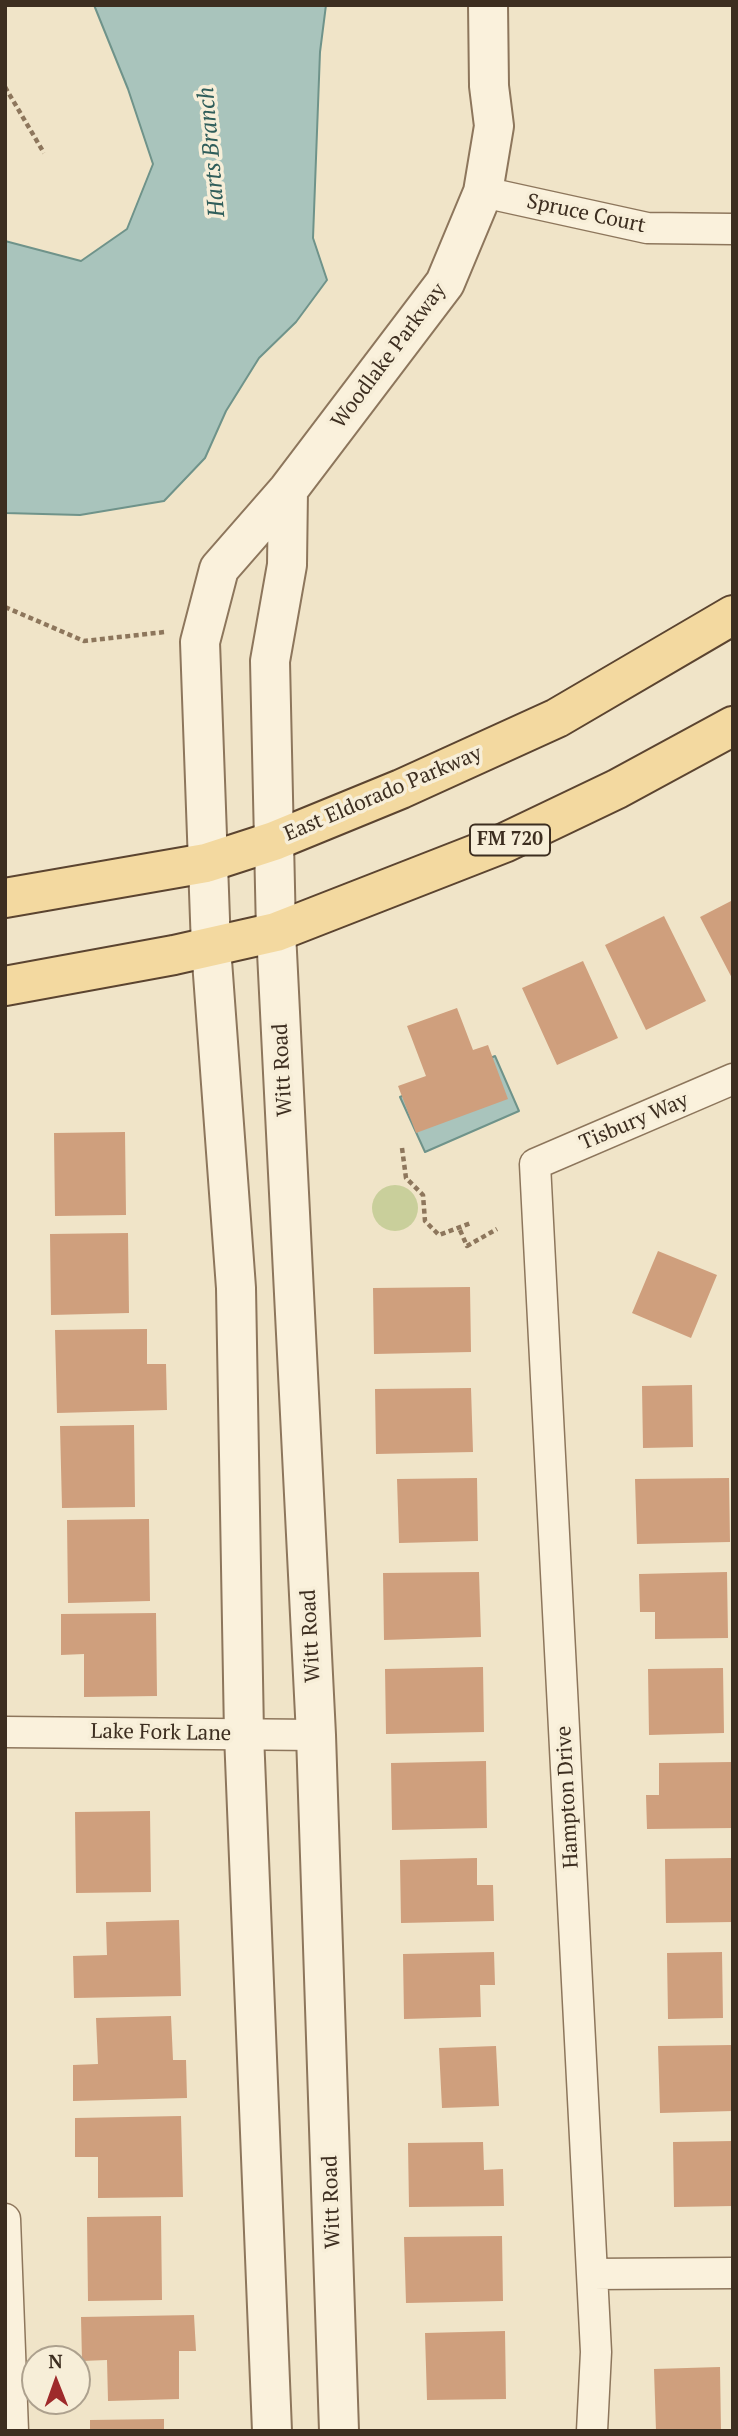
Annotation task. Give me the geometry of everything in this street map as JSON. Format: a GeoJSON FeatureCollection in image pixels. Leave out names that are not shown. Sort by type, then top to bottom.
{"type":"FeatureCollection","features":[{"type":"Feature","properties":{"kind":"main road","name":"East Eldorado Parkway"},"geometry":{"type":"LineString","coordinates":[[5,898],[206,863],[274,841],[401,789],[557,718],[733,615]]}},
{"type":"Feature","properties":{"kind":"main road","name":"FM 720"},"geometry":{"type":"LineString","coordinates":[[5,986],[276,932],[504,843],[617,789],[733,726]]}},
{"type":"Feature","properties":{"kind":"street","name":"Woodlake Parkway"},"geometry":{"type":"LineString","coordinates":[[206,863],[200,642],[219,569],[288,490],[445,283],[483,192],[494,126],[489,86],[488,5]]}},
{"type":"Feature","properties":{"kind":"street","name":"Spruce Court"},"geometry":{"type":"LineString","coordinates":[[483,192],[647,228],[733,229]]}},
{"type":"Feature","properties":{"kind":"street"},"geometry":{"type":"LineString","coordinates":[[274,841],[270,661],[286,565],[288,490]]}},
{"type":"Feature","properties":{"kind":"street","name":"Witt Road"},"geometry":{"type":"LineString","coordinates":[[274,841],[276,932],[316,1735],[339,2431]]}},
{"type":"Feature","properties":{"kind":"street"},"geometry":{"type":"LineString","coordinates":[[206,863],[236,1288],[244,1734],[272,2431]]}},
{"type":"Feature","properties":{"kind":"street","name":"Tisbury Way"},"geometry":{"type":"LineString","coordinates":[[535,1164],[733,1079]]}},
{"type":"Feature","properties":{"kind":"street","name":"Hampton Drive"},"geometry":{"type":"LineString","coordinates":[[535,1164],[596,2352],[592,2431]]}},
{"type":"Feature","properties":{"kind":"street","name":"Lake Fork Lane"},"geometry":{"type":"LineString","coordinates":[[5,1731],[316,1735]]}},
{"type":"Feature","properties":{"kind":"street"},"geometry":{"type":"LineString","coordinates":[[5,2219],[13,2431]]}},
{"type":"Feature","properties":{"kind":"street"},"geometry":{"type":"LineString","coordinates":[[592,2274],[733,2273]]}},
{"type":"Feature","properties":{"kind":"path"},"geometry":{"type":"LineString","coordinates":[[5,87],[44,153]]}},
{"type":"Feature","properties":{"kind":"path"},"geometry":{"type":"LineString","coordinates":[[5,607],[84,641],[173,632]]}},
{"type":"Feature","properties":{"kind":"path"},"geometry":{"type":"LineString","coordinates":[[402,1148],[406,1178],[423,1195],[425,1221],[439,1235],[460,1230],[471,1223]]}},
{"type":"Feature","properties":{"kind":"path"},"geometry":{"type":"LineString","coordinates":[[460,1230],[467,1246],[497,1229]]}},
{"type":"Feature","properties":{"kind":"green space"},"geometry":{"type":"Polygon","coordinates":[[[395,1185],[404,1186],[411,1192],[417,1199],[417,1217],[411,1224],[404,1230],[395,1231],[386,1230],[379,1224],[373,1217],[372,1208],[373,1199],[379,1192],[386,1186],[395,1185]]]}},
{"type":"Feature","properties":{"kind":"water","name":"Harts Branch"},"geometry":{"type":"Polygon","coordinates":[[[94,5],[326,5],[320,52],[313,238],[327,280],[296,322],[259,358],[226,411],[205,458],[164,501],[80,515],[5,513],[5,241],[81,261],[127,229],[153,164],[128,89],[94,5]]]}},
{"type":"Feature","properties":{"kind":"water"},"geometry":{"type":"Polygon","coordinates":[[[495,1056],[519,1111],[425,1152],[400,1097],[495,1056]]]}},
{"type":"Feature","properties":{"kind":"building"},"geometry":{"type":"Polygon","coordinates":[[[733,900],[733,980],[700,917],[733,900]]]}},
{"type":"Feature","properties":{"kind":"building"},"geometry":{"type":"Polygon","coordinates":[[[664,916],[706,1001],[646,1030],[605,945],[664,916]]]}},
{"type":"Feature","properties":{"kind":"building"},"geometry":{"type":"Polygon","coordinates":[[[583,961],[618,1038],[557,1065],[522,988],[583,961]]]}},
{"type":"Feature","properties":{"kind":"building"},"geometry":{"type":"Polygon","coordinates":[[[457,1008],[473,1050],[488,1045],[508,1099],[416,1133],[398,1086],[426,1076],[407,1026],[457,1008]]]}},
{"type":"Feature","properties":{"kind":"building"},"geometry":{"type":"Polygon","coordinates":[[[125,1132],[126,1215],[55,1216],[54,1133],[125,1132]]]}},
{"type":"Feature","properties":{"kind":"building"},"geometry":{"type":"Polygon","coordinates":[[[128,1233],[129,1313],[51,1315],[50,1234],[128,1233]]]}},
{"type":"Feature","properties":{"kind":"building"},"geometry":{"type":"Polygon","coordinates":[[[658,1251],[717,1275],[691,1338],[632,1313],[658,1251]]]}},
{"type":"Feature","properties":{"kind":"building"},"geometry":{"type":"Polygon","coordinates":[[[470,1287],[471,1352],[374,1354],[373,1288],[470,1287]]]}},
{"type":"Feature","properties":{"kind":"building"},"geometry":{"type":"Polygon","coordinates":[[[147,1329],[147,1364],[166,1364],[167,1410],[57,1413],[55,1330],[147,1329]]]}},
{"type":"Feature","properties":{"kind":"building"},"geometry":{"type":"Polygon","coordinates":[[[692,1385],[693,1447],[643,1448],[642,1386],[692,1385]]]}},
{"type":"Feature","properties":{"kind":"building"},"geometry":{"type":"Polygon","coordinates":[[[471,1388],[473,1452],[376,1454],[375,1389],[471,1388]]]}},
{"type":"Feature","properties":{"kind":"building"},"geometry":{"type":"Polygon","coordinates":[[[134,1425],[135,1507],[62,1508],[60,1426],[134,1425]]]}},
{"type":"Feature","properties":{"kind":"building"},"geometry":{"type":"Polygon","coordinates":[[[477,1478],[478,1541],[399,1543],[397,1479],[477,1478]]]}},
{"type":"Feature","properties":{"kind":"building"},"geometry":{"type":"Polygon","coordinates":[[[729,1478],[730,1542],[637,1544],[635,1479],[729,1478]]]}},
{"type":"Feature","properties":{"kind":"building"},"geometry":{"type":"Polygon","coordinates":[[[149,1519],[150,1601],[68,1603],[67,1520],[149,1519]]]}},
{"type":"Feature","properties":{"kind":"building"},"geometry":{"type":"Polygon","coordinates":[[[479,1572],[481,1637],[384,1640],[383,1573],[479,1572]]]}},
{"type":"Feature","properties":{"kind":"building"},"geometry":{"type":"Polygon","coordinates":[[[727,1572],[728,1638],[655,1639],[655,1612],[640,1612],[639,1574],[727,1572]]]}},
{"type":"Feature","properties":{"kind":"building"},"geometry":{"type":"Polygon","coordinates":[[[156,1613],[157,1696],[84,1697],[84,1654],[61,1655],[61,1614],[156,1613]]]}},
{"type":"Feature","properties":{"kind":"building"},"geometry":{"type":"Polygon","coordinates":[[[483,1667],[484,1732],[386,1734],[385,1669],[483,1667]]]}},
{"type":"Feature","properties":{"kind":"building"},"geometry":{"type":"Polygon","coordinates":[[[723,1668],[724,1733],[649,1735],[648,1669],[723,1668]]]}},
{"type":"Feature","properties":{"kind":"building"},"geometry":{"type":"Polygon","coordinates":[[[486,1761],[487,1828],[392,1830],[391,1763],[486,1761]]]}},
{"type":"Feature","properties":{"kind":"building"},"geometry":{"type":"Polygon","coordinates":[[[733,1762],[733,1828],[647,1829],[646,1795],[659,1795],[659,1763],[733,1762]]]}},
{"type":"Feature","properties":{"kind":"building"},"geometry":{"type":"Polygon","coordinates":[[[150,1811],[151,1892],[76,1893],[75,1812],[150,1811]]]}},
{"type":"Feature","properties":{"kind":"building"},"geometry":{"type":"Polygon","coordinates":[[[477,1858],[477,1885],[493,1885],[494,1921],[401,1923],[400,1860],[477,1858]]]}},
{"type":"Feature","properties":{"kind":"building"},"geometry":{"type":"Polygon","coordinates":[[[732,1858],[733,1922],[666,1923],[665,1859],[732,1858]]]}},
{"type":"Feature","properties":{"kind":"building"},"geometry":{"type":"Polygon","coordinates":[[[179,1920],[181,1996],[74,1998],[73,1956],[107,1955],[106,1922],[179,1920]]]}},
{"type":"Feature","properties":{"kind":"building"},"geometry":{"type":"Polygon","coordinates":[[[494,1952],[495,1985],[480,1985],[481,2017],[404,2019],[403,1954],[494,1952]]]}},
{"type":"Feature","properties":{"kind":"building"},"geometry":{"type":"Polygon","coordinates":[[[722,1952],[723,2018],[668,2019],[667,1953],[722,1952]]]}},
{"type":"Feature","properties":{"kind":"building"},"geometry":{"type":"Polygon","coordinates":[[[171,2016],[173,2060],[186,2060],[187,2098],[73,2101],[73,2065],[98,2064],[96,2018],[171,2016]]]}},
{"type":"Feature","properties":{"kind":"building"},"geometry":{"type":"Polygon","coordinates":[[[733,2045],[733,2111],[660,2113],[658,2046],[733,2045]]]}},
{"type":"Feature","properties":{"kind":"building"},"geometry":{"type":"Polygon","coordinates":[[[496,2046],[499,2106],[442,2108],[439,2048],[496,2046]]]}},
{"type":"Feature","properties":{"kind":"building"},"geometry":{"type":"Polygon","coordinates":[[[181,2116],[183,2197],[98,2198],[98,2157],[75,2157],[75,2118],[181,2116]]]}},
{"type":"Feature","properties":{"kind":"building"},"geometry":{"type":"Polygon","coordinates":[[[733,2141],[733,2206],[674,2207],[673,2142],[733,2141]]]}},
{"type":"Feature","properties":{"kind":"building"},"geometry":{"type":"Polygon","coordinates":[[[483,2142],[484,2170],[503,2169],[504,2206],[409,2207],[408,2143],[483,2142]]]}},
{"type":"Feature","properties":{"kind":"building"},"geometry":{"type":"Polygon","coordinates":[[[161,2216],[162,2300],[88,2301],[87,2217],[161,2216]]]}},
{"type":"Feature","properties":{"kind":"building"},"geometry":{"type":"Polygon","coordinates":[[[502,2236],[503,2301],[406,2303],[404,2237],[502,2236]]]}},
{"type":"Feature","properties":{"kind":"building"},"geometry":{"type":"Polygon","coordinates":[[[194,2315],[196,2351],[179,2351],[179,2399],[108,2401],[107,2360],[91,2361],[91,2345],[82,2345],[81,2317],[194,2315]]]}},
{"type":"Feature","properties":{"kind":"building"},"geometry":{"type":"Polygon","coordinates":[[[505,2331],[506,2399],[427,2400],[425,2333],[505,2331]]]}},
{"type":"Feature","properties":{"kind":"building"},"geometry":{"type":"Polygon","coordinates":[[[720,2367],[721,2431],[656,2431],[654,2369],[720,2367]]]}},
{"type":"Feature","properties":{"kind":"building"},"geometry":{"type":"Polygon","coordinates":[[[164,2419],[164,2431],[90,2431],[90,2420],[164,2419]]]}}]}
